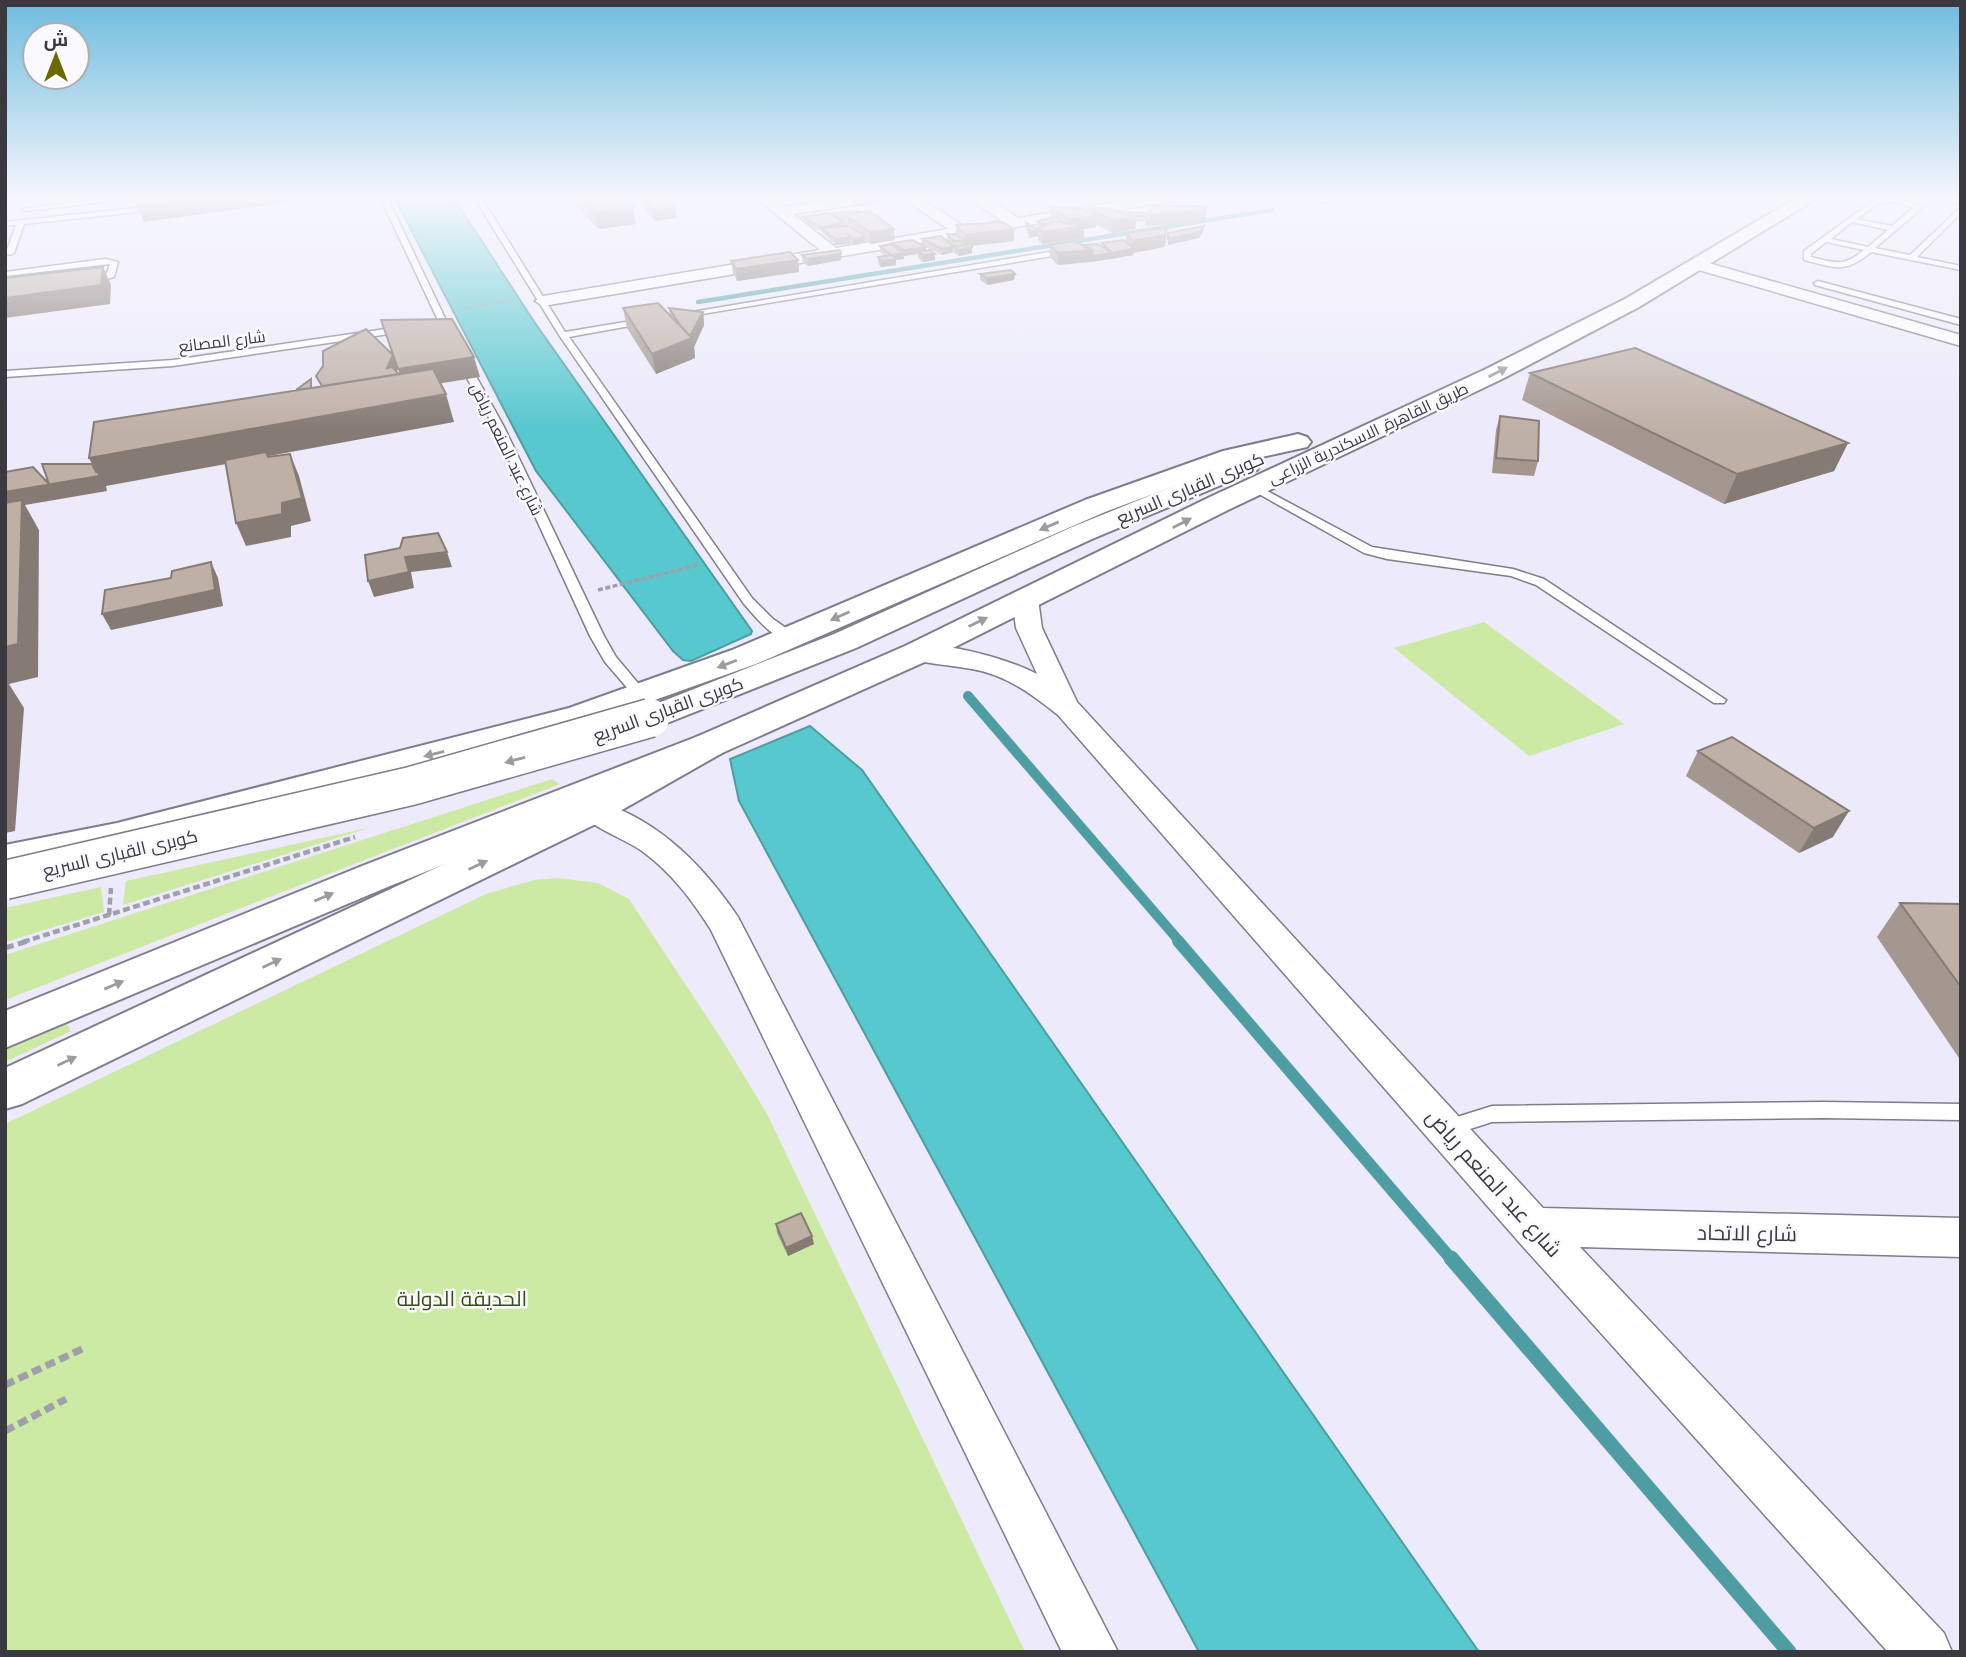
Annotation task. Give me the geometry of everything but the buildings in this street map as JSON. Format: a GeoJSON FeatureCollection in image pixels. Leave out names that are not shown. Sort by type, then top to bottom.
{"type":"FeatureCollection","features":[{"type":"Feature","properties":{"kind":"highway","name":"طريق القاهرة, الاسكندرية الزراعى"},"geometry":{"type":"LineString","coordinates":[[917,653],[1494,374],[1681,274]]}},
{"type":"Feature","properties":{"kind":"highway","name":"طريق القاهرة, الاسكندرية الزراعى"},"geometry":{"type":"LineString","coordinates":[[1373,408],[1519,338]]}},
{"type":"Feature","properties":{"kind":"highway","name":"كوبرى القبارى السريع"},"geometry":{"type":"LineString","coordinates":[[5,880],[426,783],[553,750],[646,706],[845,641],[1082,533],[1311,437],[1232,456],[1095,506],[791,638]]}},
{"type":"Feature","properties":{"kind":"highway"},"geometry":{"type":"LineString","coordinates":[[5,859],[117,836],[581,715],[646,706],[791,638]]}},
{"type":"Feature","properties":{"kind":"highway"},"geometry":{"type":"LineString","coordinates":[[5,1030],[376,876],[709,745],[917,653]]}},
{"type":"Feature","properties":{"kind":"highway"},"geometry":{"type":"LineString","coordinates":[[5,1090],[593,810],[709,745]]}},
{"type":"Feature","properties":{"kind":"street"},"geometry":{"type":"LineString","coordinates":[[541,298],[691,274]]}},
{"type":"Feature","properties":{"kind":"street"},"geometry":{"type":"LineString","coordinates":[[1730,274],[1961,341]]}},
{"type":"Feature","properties":{"kind":"street","name":"شارع عبد المنعم رياض"},"geometry":{"type":"LineString","coordinates":[[1025,599],[1029,628],[1068,709]]}},
{"type":"Feature","properties":{"kind":"street","name":"شارع عبد المنعم رياض"},"geometry":{"type":"LineString","coordinates":[[917,653],[974,660],[1008,670],[1029,680],[1068,709],[1533,1227],[1925,1652]]}},
{"type":"Feature","properties":{"kind":"street"},"geometry":{"type":"LineString","coordinates":[[593,810],[631,828],[659,846],[703,889],[726,926],[1091,1652]]}},
{"type":"Feature","properties":{"kind":"street","name":"شارع الاتحاد"},"geometry":{"type":"LineString","coordinates":[[1533,1227],[1961,1238]]}},
{"type":"Feature","properties":{"kind":"lane"},"geometry":{"type":"LineString","coordinates":[[82,283],[110,274]]}},
{"type":"Feature","properties":{"kind":"lane","name":"شارع عبد المنعم رياض"},"geometry":{"type":"LineString","coordinates":[[419,274],[442,324],[499,426],[610,659],[646,706]]}},
{"type":"Feature","properties":{"kind":"lane"},"geometry":{"type":"LineString","coordinates":[[526,274],[563,335],[754,608],[791,638]]}},
{"type":"Feature","properties":{"kind":"lane"},"geometry":{"type":"LineString","coordinates":[[668,317],[926,274]]}},
{"type":"Feature","properties":{"kind":"lane"},"geometry":{"type":"LineString","coordinates":[[1818,283],[1961,322]]}},
{"type":"Feature","properties":{"kind":"lane"},"geometry":{"type":"LineString","coordinates":[[563,335],[655,319]]}},
{"type":"Feature","properties":{"kind":"lane"},"geometry":{"type":"LineString","coordinates":[[429,326],[442,324]]}},
{"type":"Feature","properties":{"kind":"lane","name":"شارع المصانع"},"geometry":{"type":"LineString","coordinates":[[5,374],[173,363],[415,328]]}},
{"type":"Feature","properties":{"kind":"lane"},"geometry":{"type":"LineString","coordinates":[[1254,488],[1368,550],[1513,573],[1539,582],[1718,700]]}},
{"type":"Feature","properties":{"kind":"lane"},"geometry":{"type":"LineString","coordinates":[[1445,1129],[1492,1114],[1824,1110],[1961,1112]]}},
{"type":"Feature","properties":{"kind":"path"},"geometry":{"type":"LineString","coordinates":[[437,312],[541,298]]}},
{"type":"Feature","properties":{"kind":"path"},"geometry":{"type":"LineString","coordinates":[[578,595],[719,559]]}},
{"type":"Feature","properties":{"kind":"path"},"geometry":{"type":"LineString","coordinates":[[5,948],[365,834]]}},
{"type":"Feature","properties":{"kind":"path"},"geometry":{"type":"LineString","coordinates":[[5,1385],[82,1349]]}},
{"type":"Feature","properties":{"kind":"path"},"geometry":{"type":"LineString","coordinates":[[5,1431],[66,1399]]}},
{"type":"Feature","properties":{"kind":"green space"},"geometry":{"type":"Polygon","coordinates":[[[1484,622],[1624,724],[1529,756],[1394,648],[1484,622]]]}},
{"type":"Feature","properties":{"kind":"green space"},"geometry":{"type":"Polygon","coordinates":[[[552,779],[560,784],[5,1000],[5,955],[552,779]]]}},
{"type":"Feature","properties":{"kind":"green space"},"geometry":{"type":"Polygon","coordinates":[[[372,827],[123,905],[126,881],[372,827]]]}},
{"type":"Feature","properties":{"kind":"green space","name":"الحديقة الدولية"},"geometry":{"type":"Polygon","coordinates":[[[558,878],[598,883],[629,899],[726,1046],[767,1114],[1025,1652],[5,1652],[5,1124],[486,894],[534,880],[558,878]]]}},
{"type":"Feature","properties":{"kind":"green space"},"geometry":{"type":"Polygon","coordinates":[[[101,887],[104,912],[5,942],[5,908],[101,887]]]}},
{"type":"Feature","properties":{"kind":"green space"},"geometry":{"type":"Polygon","coordinates":[[[67,1024],[71,1031],[5,1062],[5,1050],[67,1024]]]}},
{"type":"Feature","properties":{"kind":"water"},"geometry":{"type":"Polygon","coordinates":[[[434,274],[503,274],[752,631],[751,634],[691,661],[683,660],[673,651],[536,471],[434,274]]]}},
{"type":"Feature","properties":{"kind":"water"},"geometry":{"type":"Polygon","coordinates":[[[810,726],[862,770],[1479,1652],[1199,1652],[739,801],[730,759],[810,726]]]}},
{"type":"Feature","properties":{"kind":"waterway"},"geometry":{"type":"LineString","coordinates":[[698,302],[871,274]]}},
{"type":"Feature","properties":{"kind":"waterway"},"geometry":{"type":"LineString","coordinates":[[968,696],[1180,942]]}},
{"type":"Feature","properties":{"kind":"waterway"},"geometry":{"type":"LineString","coordinates":[[1178,941],[1452,1260]]}},
{"type":"Feature","properties":{"kind":"waterway"},"geometry":{"type":"LineString","coordinates":[[1451,1258],[1789,1652]]}}]}
